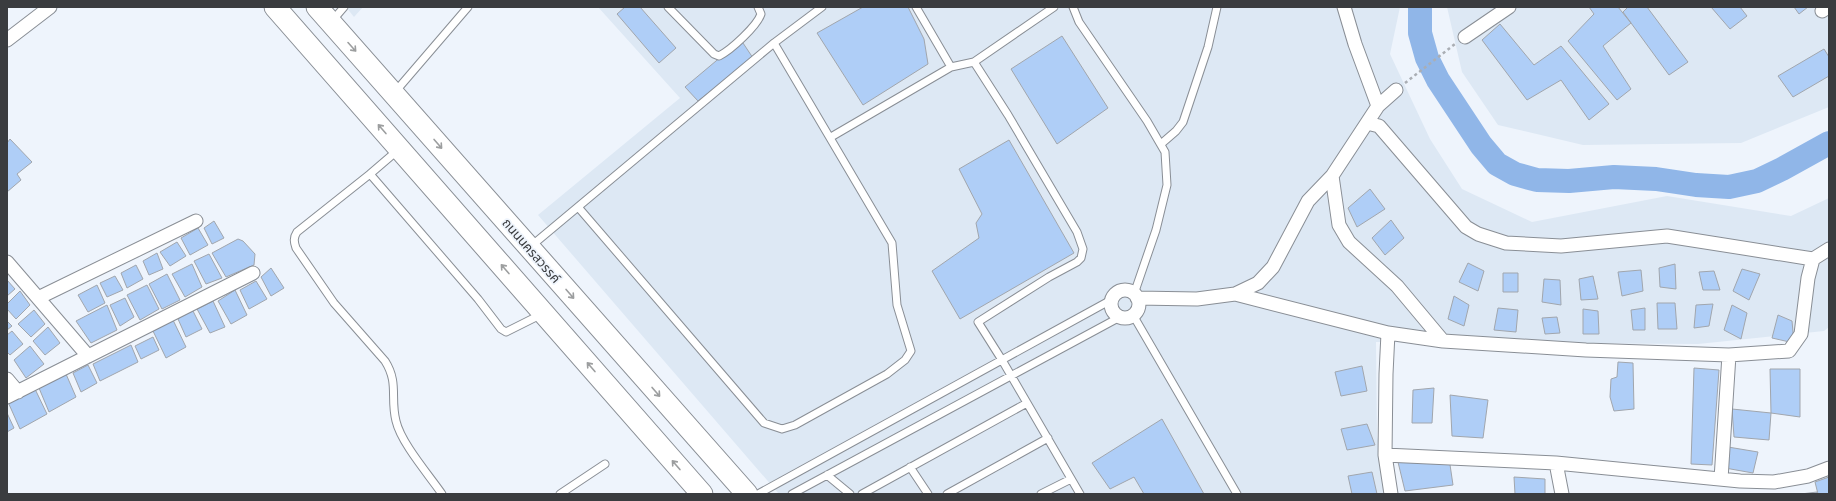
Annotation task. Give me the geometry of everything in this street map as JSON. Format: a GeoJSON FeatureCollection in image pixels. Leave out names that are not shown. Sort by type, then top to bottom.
{"type":"FeatureCollection","features":[{"type":"Feature","properties":{"kind":"main road"},"geometry":{"type":"LineString","coordinates":[[275,7],[702,494]]}},
{"type":"Feature","properties":{"kind":"main road","name":"ถนนนครสวรรค์"},"geometry":{"type":"LineString","coordinates":[[317,7],[337,15],[394,94],[746,494]]}},
{"type":"Feature","properties":{"kind":"street"},"geometry":{"type":"LineString","coordinates":[[7,40],[50,7]]}},
{"type":"Feature","properties":{"kind":"street"},"geometry":{"type":"LineString","coordinates":[[1344,7],[1355,44],[1378,106]]}},
{"type":"Feature","properties":{"kind":"street"},"geometry":{"type":"LineString","coordinates":[[1465,37],[1509,7]]}},
{"type":"Feature","properties":{"kind":"street"},"geometry":{"type":"LineString","coordinates":[[1136,296],[1138,307],[1133,315],[1124,318],[1120,317],[1111,308],[1112,300],[1117,292],[1122,290],[1130,291],[1136,296],[1197,299],[1236,294],[1258,283],[1273,267],[1308,201],[1332,176],[1378,106],[1396,90]]}},
{"type":"Feature","properties":{"kind":"street"},"geometry":{"type":"LineString","coordinates":[[1367,123],[1379,126],[1466,227],[1478,234],[1506,243],[1561,246],[1667,236],[1813,259],[1829,249]]}},
{"type":"Feature","properties":{"kind":"street"},"geometry":{"type":"LineString","coordinates":[[1332,176],[1339,225],[1349,242],[1397,286],[1444,341]]}},
{"type":"Feature","properties":{"kind":"street"},"geometry":{"type":"LineString","coordinates":[[38,298],[196,221]]}},
{"type":"Feature","properties":{"kind":"street"},"geometry":{"type":"LineString","coordinates":[[1236,294],[1388,333],[1444,341],[1586,350],[1729,355],[1788,351],[1801,334],[1808,278],[1813,259]]}},
{"type":"Feature","properties":{"kind":"street"},"geometry":{"type":"LineString","coordinates":[[7,262],[88,356]]}},
{"type":"Feature","properties":{"kind":"street"},"geometry":{"type":"LineString","coordinates":[[7,379],[12,394],[253,273]]}},
{"type":"Feature","properties":{"kind":"street"},"geometry":{"type":"LineString","coordinates":[[1388,333],[1385,455],[1391,494]]}},
{"type":"Feature","properties":{"kind":"street"},"geometry":{"type":"LineString","coordinates":[[1721,479],[1729,355]]}},
{"type":"Feature","properties":{"kind":"street"},"geometry":{"type":"LineString","coordinates":[[1385,455],[1556,463],[1721,479],[1774,482],[1808,476],[1829,468]]}},
{"type":"Feature","properties":{"kind":"street"},"geometry":{"type":"LineString","coordinates":[[1556,463],[1562,494]]}},
{"type":"Feature","properties":{"kind":"lane"},"geometry":{"type":"LineString","coordinates":[[394,94],[468,7]]}},
{"type":"Feature","properties":{"kind":"lane"},"geometry":{"type":"LineString","coordinates":[[668,7],[717,56],[728,50],[755,23],[761,14],[758,7]]}},
{"type":"Feature","properties":{"kind":"lane"},"geometry":{"type":"LineString","coordinates":[[529,248],[774,43],[822,7]]}},
{"type":"Feature","properties":{"kind":"lane"},"geometry":{"type":"LineString","coordinates":[[916,7],[951,67]]}},
{"type":"Feature","properties":{"kind":"lane"},"geometry":{"type":"LineString","coordinates":[[831,137],[951,67],[974,62],[1054,7]]}},
{"type":"Feature","properties":{"kind":"lane"},"geometry":{"type":"LineString","coordinates":[[1073,7],[1079,22],[1147,121],[1165,152],[1167,185],[1156,230],[1136,296]]}},
{"type":"Feature","properties":{"kind":"lane"},"geometry":{"type":"LineString","coordinates":[[1161,144],[1176,131],[1183,122],[1208,47],[1217,7]]}},
{"type":"Feature","properties":{"kind":"lane"},"geometry":{"type":"LineString","coordinates":[[578,207],[764,423],[782,429],[795,425],[887,374],[905,360],[911,350],[897,305],[892,243],[831,137],[774,43]]}},
{"type":"Feature","properties":{"kind":"lane"},"geometry":{"type":"LineString","coordinates":[[974,62],[1008,115],[1073,225],[1083,249],[1081,258],[1077,262],[1049,277],[978,322],[1011,374],[1080,494]]}},
{"type":"Feature","properties":{"kind":"lane"},"geometry":{"type":"LineString","coordinates":[[399,148],[370,174],[297,232],[294,236],[294,242],[296,248],[334,303],[385,361],[391,371],[394,383],[396,423],[407,443],[442,494]]}},
{"type":"Feature","properties":{"kind":"lane"},"geometry":{"type":"LineString","coordinates":[[370,174],[478,299],[503,331],[512,330],[544,313]]}},
{"type":"Feature","properties":{"kind":"lane"},"geometry":{"type":"LineString","coordinates":[[758,494],[1112,300]]}},
{"type":"Feature","properties":{"kind":"lane"},"geometry":{"type":"LineString","coordinates":[[1133,315],[1237,494]]}},
{"type":"Feature","properties":{"kind":"lane"},"geometry":{"type":"LineString","coordinates":[[792,494],[1011,374],[1120,317]]}},
{"type":"Feature","properties":{"kind":"lane"},"geometry":{"type":"LineString","coordinates":[[862,494],[874,491],[910,467],[1027,403]]}},
{"type":"Feature","properties":{"kind":"lane"},"geometry":{"type":"LineString","coordinates":[[947,494],[1048,438]]}},
{"type":"Feature","properties":{"kind":"lane"},"geometry":{"type":"LineString","coordinates":[[560,494],[605,464]]}},
{"type":"Feature","properties":{"kind":"lane"},"geometry":{"type":"LineString","coordinates":[[910,467],[928,494]]}},
{"type":"Feature","properties":{"kind":"lane"},"geometry":{"type":"LineString","coordinates":[[827,475],[850,494]]}},
{"type":"Feature","properties":{"kind":"lane"},"geometry":{"type":"LineString","coordinates":[[1041,494],[1071,479]]}},
{"type":"Feature","properties":{"kind":"path"},"geometry":{"type":"LineString","coordinates":[[1396,90],[1465,37]]}},
{"type":"Feature","properties":{"kind":"shaded area"},"geometry":{"type":"Polygon","coordinates":[[[346,7],[363,7],[354,17],[346,7]]]}},
{"type":"Feature","properties":{"kind":"shaded area"},"geometry":{"type":"Polygon","coordinates":[[[598,7],[1400,7],[1390,54],[1430,139],[1462,189],[1532,222],[1667,196],[1791,216],[1829,198],[1829,327],[1824,331],[1698,344],[1376,342],[1377,436],[1389,494],[779,494],[538,215],[680,98],[598,7]]]}},
{"type":"Feature","properties":{"kind":"shaded area"},"geometry":{"type":"Polygon","coordinates":[[[1447,7],[1829,7],[1829,107],[1741,143],[1583,145],[1498,125],[1462,72],[1447,7]]]}},
{"type":"Feature","properties":{"kind":"building"},"geometry":{"type":"Polygon","coordinates":[[[625,7],[640,7],[676,48],[659,63],[617,14],[625,7]]]}},
{"type":"Feature","properties":{"kind":"building"},"geometry":{"type":"Polygon","coordinates":[[[863,7],[908,7],[924,39],[928,64],[863,105],[817,33],[863,7]]]}},
{"type":"Feature","properties":{"kind":"building"},"geometry":{"type":"Polygon","coordinates":[[[1589,7],[1618,7],[1631,23],[1603,46],[1631,89],[1617,100],[1568,41],[1594,14],[1589,7]]]}},
{"type":"Feature","properties":{"kind":"building"},"geometry":{"type":"Polygon","coordinates":[[[1628,7],[1647,7],[1688,62],[1669,75],[1623,12],[1628,7]]]}},
{"type":"Feature","properties":{"kind":"building"},"geometry":{"type":"Polygon","coordinates":[[[1711,7],[1740,7],[1747,16],[1730,29],[1711,7]]]}},
{"type":"Feature","properties":{"kind":"building"},"geometry":{"type":"Polygon","coordinates":[[[1794,7],[1808,7],[1799,14],[1794,7]]]}},
{"type":"Feature","properties":{"kind":"building"},"geometry":{"type":"Polygon","coordinates":[[[1500,24],[1534,65],[1561,46],[1609,104],[1589,120],[1561,80],[1527,100],[1482,40],[1500,24]]]}},
{"type":"Feature","properties":{"kind":"building"},"geometry":{"type":"Polygon","coordinates":[[[1062,36],[1108,108],[1057,144],[1011,69],[1062,36]]]}},
{"type":"Feature","properties":{"kind":"building"},"geometry":{"type":"Polygon","coordinates":[[[741,40],[753,58],[698,101],[685,87],[741,40]]]}},
{"type":"Feature","properties":{"kind":"building"},"geometry":{"type":"Polygon","coordinates":[[[1824,49],[1829,57],[1829,76],[1793,97],[1778,76],[1824,49]]]}},
{"type":"Feature","properties":{"kind":"building"},"geometry":{"type":"Polygon","coordinates":[[[10,139],[32,162],[17,174],[21,180],[7,192],[7,143],[10,139]]]}},
{"type":"Feature","properties":{"kind":"building"},"geometry":{"type":"Polygon","coordinates":[[[1009,140],[1074,253],[960,319],[932,271],[979,238],[976,223],[982,214],[959,169],[1009,140]]]}},
{"type":"Feature","properties":{"kind":"building"},"geometry":{"type":"Polygon","coordinates":[[[1370,189],[1385,209],[1357,227],[1348,208],[1370,189]]]}},
{"type":"Feature","properties":{"kind":"building"},"geometry":{"type":"Polygon","coordinates":[[[1391,220],[1404,238],[1385,255],[1372,238],[1391,220]]]}},
{"type":"Feature","properties":{"kind":"building"},"geometry":{"type":"Polygon","coordinates":[[[214,221],[224,238],[212,244],[204,228],[214,221]]]}},
{"type":"Feature","properties":{"kind":"building"},"geometry":{"type":"Polygon","coordinates":[[[198,228],[208,245],[190,255],[181,238],[198,228]]]}},
{"type":"Feature","properties":{"kind":"building"},"geometry":{"type":"Polygon","coordinates":[[[238,239],[243,241],[255,254],[254,265],[226,277],[212,253],[238,239]]]}},
{"type":"Feature","properties":{"kind":"building"},"geometry":{"type":"Polygon","coordinates":[[[177,242],[186,256],[170,266],[160,252],[177,242]]]}},
{"type":"Feature","properties":{"kind":"building"},"geometry":{"type":"Polygon","coordinates":[[[157,253],[163,269],[149,275],[143,261],[157,253]]]}},
{"type":"Feature","properties":{"kind":"building"},"geometry":{"type":"Polygon","coordinates":[[[209,254],[222,278],[206,284],[194,261],[209,254]]]}},
{"type":"Feature","properties":{"kind":"building"},"geometry":{"type":"Polygon","coordinates":[[[1468,263],[1484,271],[1478,291],[1459,282],[1468,263]]]}},
{"type":"Feature","properties":{"kind":"building"},"geometry":{"type":"Polygon","coordinates":[[[192,264],[202,287],[185,297],[172,274],[192,264]]]}},
{"type":"Feature","properties":{"kind":"building"},"geometry":{"type":"Polygon","coordinates":[[[1675,264],[1676,289],[1660,287],[1659,268],[1675,264]]]}},
{"type":"Feature","properties":{"kind":"building"},"geometry":{"type":"Polygon","coordinates":[[[136,265],[143,279],[127,288],[121,273],[136,265]]]}},
{"type":"Feature","properties":{"kind":"building"},"geometry":{"type":"Polygon","coordinates":[[[271,268],[284,288],[271,296],[261,277],[271,268]]]}},
{"type":"Feature","properties":{"kind":"building"},"geometry":{"type":"Polygon","coordinates":[[[1742,269],[1760,274],[1749,300],[1733,291],[1742,269]]]}},
{"type":"Feature","properties":{"kind":"building"},"geometry":{"type":"Polygon","coordinates":[[[1641,270],[1643,291],[1622,296],[1618,272],[1641,270]]]}},
{"type":"Feature","properties":{"kind":"building"},"geometry":{"type":"Polygon","coordinates":[[[1714,271],[1720,290],[1703,290],[1699,272],[1714,271]]]}},
{"type":"Feature","properties":{"kind":"building"},"geometry":{"type":"Polygon","coordinates":[[[1503,273],[1518,273],[1518,292],[1503,292],[1503,273]]]}},
{"type":"Feature","properties":{"kind":"building"},"geometry":{"type":"Polygon","coordinates":[[[167,274],[180,300],[162,309],[149,284],[167,274]]]}},
{"type":"Feature","properties":{"kind":"building"},"geometry":{"type":"Polygon","coordinates":[[[115,276],[123,290],[107,297],[100,283],[115,276]]]}},
{"type":"Feature","properties":{"kind":"building"},"geometry":{"type":"Polygon","coordinates":[[[1593,276],[1598,299],[1581,300],[1579,279],[1593,276]]]}},
{"type":"Feature","properties":{"kind":"building"},"geometry":{"type":"Polygon","coordinates":[[[1544,279],[1560,280],[1561,305],[1542,302],[1544,279]]]}},
{"type":"Feature","properties":{"kind":"building"},"geometry":{"type":"Polygon","coordinates":[[[7,280],[15,289],[7,296],[7,280]]]}},
{"type":"Feature","properties":{"kind":"building"},"geometry":{"type":"Polygon","coordinates":[[[256,281],[267,299],[249,309],[240,290],[256,281]]]}},
{"type":"Feature","properties":{"kind":"building"},"geometry":{"type":"Polygon","coordinates":[[[97,285],[105,303],[88,312],[78,295],[97,285]]]}},
{"type":"Feature","properties":{"kind":"building"},"geometry":{"type":"Polygon","coordinates":[[[147,285],[159,309],[140,320],[127,295],[147,285]]]}},
{"type":"Feature","properties":{"kind":"building"},"geometry":{"type":"Polygon","coordinates":[[[235,290],[247,315],[231,324],[218,301],[235,290]]]}},
{"type":"Feature","properties":{"kind":"building"},"geometry":{"type":"Polygon","coordinates":[[[20,291],[30,305],[16,319],[7,309],[7,304],[20,291]]]}},
{"type":"Feature","properties":{"kind":"building"},"geometry":{"type":"Polygon","coordinates":[[[1454,296],[1469,305],[1464,326],[1448,319],[1454,296]]]}},
{"type":"Feature","properties":{"kind":"building"},"geometry":{"type":"Polygon","coordinates":[[[125,298],[134,317],[120,326],[110,305],[125,298]]]}},
{"type":"Feature","properties":{"kind":"building"},"geometry":{"type":"Polygon","coordinates":[[[213,301],[225,327],[210,333],[197,309],[213,301]]]}},
{"type":"Feature","properties":{"kind":"building"},"geometry":{"type":"Polygon","coordinates":[[[1657,303],[1675,303],[1677,329],[1658,329],[1657,303]]]}},
{"type":"Feature","properties":{"kind":"building"},"geometry":{"type":"Polygon","coordinates":[[[1713,304],[1709,326],[1694,328],[1696,305],[1713,304]]]}},
{"type":"Feature","properties":{"kind":"building"},"geometry":{"type":"Polygon","coordinates":[[[107,305],[117,330],[91,343],[76,321],[107,305]]]}},
{"type":"Feature","properties":{"kind":"building"},"geometry":{"type":"Polygon","coordinates":[[[1732,305],[1747,313],[1741,339],[1724,330],[1732,305]]]}},
{"type":"Feature","properties":{"kind":"building"},"geometry":{"type":"Polygon","coordinates":[[[1498,308],[1518,310],[1516,332],[1494,330],[1498,308]]]}},
{"type":"Feature","properties":{"kind":"building"},"geometry":{"type":"Polygon","coordinates":[[[1645,308],[1645,330],[1633,330],[1631,310],[1645,308]]]}},
{"type":"Feature","properties":{"kind":"building"},"geometry":{"type":"Polygon","coordinates":[[[192,309],[202,329],[186,337],[178,319],[192,309]]]}},
{"type":"Feature","properties":{"kind":"building"},"geometry":{"type":"Polygon","coordinates":[[[1583,309],[1598,311],[1599,334],[1583,334],[1583,309]]]}},
{"type":"Feature","properties":{"kind":"building"},"geometry":{"type":"Polygon","coordinates":[[[34,310],[45,324],[31,337],[18,324],[34,310]]]}},
{"type":"Feature","properties":{"kind":"building"},"geometry":{"type":"Polygon","coordinates":[[[1778,315],[1792,321],[1794,343],[1772,338],[1778,315]]]}},
{"type":"Feature","properties":{"kind":"building"},"geometry":{"type":"Polygon","coordinates":[[[1557,317],[1560,333],[1545,334],[1542,318],[1557,317]]]}},
{"type":"Feature","properties":{"kind":"building"},"geometry":{"type":"Polygon","coordinates":[[[173,320],[186,347],[166,358],[153,331],[173,320]]]}},
{"type":"Feature","properties":{"kind":"building"},"geometry":{"type":"Polygon","coordinates":[[[7,321],[12,326],[7,330],[7,321]]]}},
{"type":"Feature","properties":{"kind":"building"},"geometry":{"type":"Polygon","coordinates":[[[48,327],[60,343],[45,355],[33,341],[48,327]]]}},
{"type":"Feature","properties":{"kind":"building"},"geometry":{"type":"Polygon","coordinates":[[[12,331],[23,344],[10,355],[7,352],[7,335],[12,331]]]}},
{"type":"Feature","properties":{"kind":"building"},"geometry":{"type":"Polygon","coordinates":[[[153,337],[159,350],[141,359],[135,346],[153,337]]]}},
{"type":"Feature","properties":{"kind":"building"},"geometry":{"type":"Polygon","coordinates":[[[131,345],[138,362],[100,381],[93,364],[131,345]]]}},
{"type":"Feature","properties":{"kind":"building"},"geometry":{"type":"Polygon","coordinates":[[[30,346],[44,364],[26,378],[14,360],[30,346]]]}},
{"type":"Feature","properties":{"kind":"building"},"geometry":{"type":"Polygon","coordinates":[[[1618,362],[1633,363],[1634,409],[1614,411],[1610,397],[1611,379],[1617,377],[1618,362]]]}},
{"type":"Feature","properties":{"kind":"building"},"geometry":{"type":"Polygon","coordinates":[[[88,365],[97,383],[81,392],[73,373],[88,365]]]}},
{"type":"Feature","properties":{"kind":"building"},"geometry":{"type":"Polygon","coordinates":[[[1362,366],[1367,391],[1341,396],[1335,372],[1362,366]]]}},
{"type":"Feature","properties":{"kind":"building"},"geometry":{"type":"Polygon","coordinates":[[[1694,368],[1719,370],[1712,465],[1691,464],[1694,368]]]}},
{"type":"Feature","properties":{"kind":"building"},"geometry":{"type":"Polygon","coordinates":[[[1770,369],[1800,369],[1800,417],[1771,413],[1770,369]]]}},
{"type":"Feature","properties":{"kind":"building"},"geometry":{"type":"Polygon","coordinates":[[[66,374],[76,397],[49,412],[39,388],[66,374]]]}},
{"type":"Feature","properties":{"kind":"building"},"geometry":{"type":"Polygon","coordinates":[[[1434,388],[1432,423],[1412,423],[1413,390],[1434,388]]]}},
{"type":"Feature","properties":{"kind":"building"},"geometry":{"type":"Polygon","coordinates":[[[35,389],[47,414],[20,429],[8,402],[35,389]]]}},
{"type":"Feature","properties":{"kind":"building"},"geometry":{"type":"Polygon","coordinates":[[[1450,395],[1488,400],[1483,438],[1452,436],[1450,395]]]}},
{"type":"Feature","properties":{"kind":"building"},"geometry":{"type":"Polygon","coordinates":[[[1732,409],[1771,413],[1769,440],[1734,437],[1732,409]]]}},
{"type":"Feature","properties":{"kind":"building"},"geometry":{"type":"Polygon","coordinates":[[[7,413],[14,428],[7,432],[7,413]]]}},
{"type":"Feature","properties":{"kind":"building"},"geometry":{"type":"Polygon","coordinates":[[[1162,419],[1204,494],[1144,494],[1134,477],[1110,489],[1092,463],[1162,419]]]}},
{"type":"Feature","properties":{"kind":"building"},"geometry":{"type":"Polygon","coordinates":[[[1367,424],[1375,445],[1347,450],[1341,429],[1367,424]]]}},
{"type":"Feature","properties":{"kind":"building"},"geometry":{"type":"Polygon","coordinates":[[[1728,447],[1758,452],[1753,473],[1725,468],[1728,447]]]}},
{"type":"Feature","properties":{"kind":"building"},"geometry":{"type":"Polygon","coordinates":[[[1449,458],[1453,485],[1405,491],[1398,462],[1449,458]]]}},
{"type":"Feature","properties":{"kind":"building"},"geometry":{"type":"Polygon","coordinates":[[[1372,472],[1377,494],[1352,494],[1348,476],[1372,472]]]}},
{"type":"Feature","properties":{"kind":"building"},"geometry":{"type":"Polygon","coordinates":[[[1514,477],[1545,479],[1545,494],[1515,494],[1514,477]]]}},
{"type":"Feature","properties":{"kind":"building"},"geometry":{"type":"Polygon","coordinates":[[[1829,477],[1829,494],[1818,494],[1815,482],[1829,477]]]}},
{"type":"Feature","properties":{"kind":"building"},"geometry":{"type":"Polygon","coordinates":[[[1817,492],[1817,494],[1801,494],[1817,492]]]}},
{"type":"Feature","properties":{"kind":"waterway"},"geometry":{"type":"LineString","coordinates":[[1420,7],[1420,33],[1427,58],[1438,80],[1481,145],[1497,164],[1515,174],[1537,180],[1569,181],[1614,177],[1656,179],[1696,185],[1729,187],[1757,181],[1829,143]]}}]}
